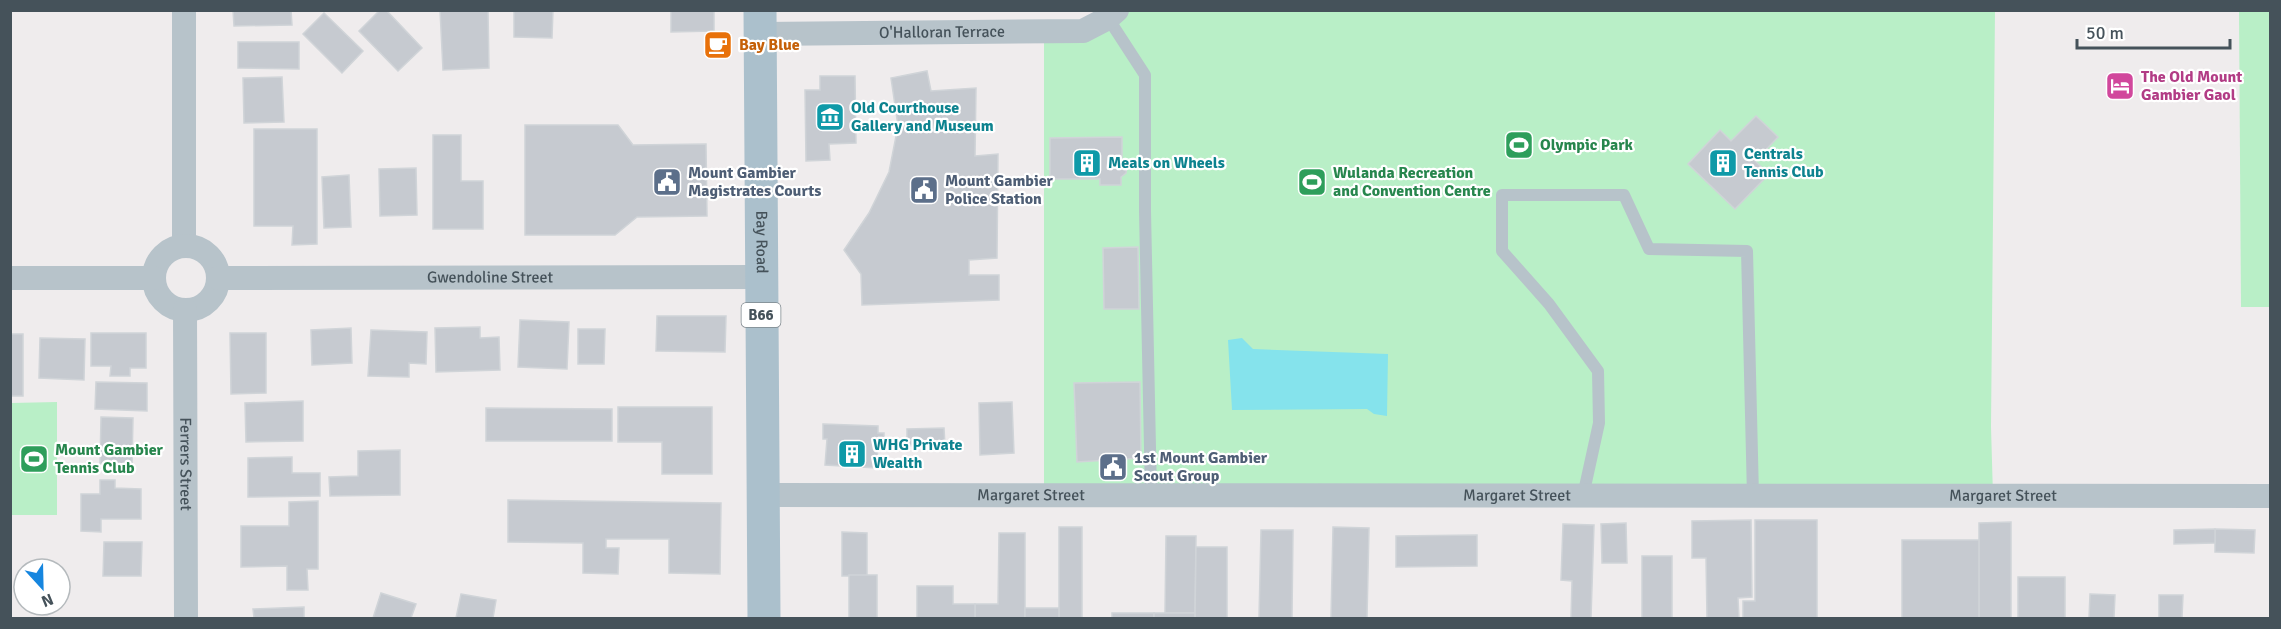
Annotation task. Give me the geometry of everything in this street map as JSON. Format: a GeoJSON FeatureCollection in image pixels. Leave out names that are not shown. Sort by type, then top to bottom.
{"type":"FeatureCollection","features":[{"type":"Feature","properties":{"kind":"main road","name":"Bay Road"},"geometry":{"type":"LineString","coordinates":[[760,22],[764,618]]}},
{"type":"Feature","properties":{"kind":"street"},"geometry":{"type":"LineString","coordinates":[[184,10],[184,245]]}},
{"type":"Feature","properties":{"kind":"street","name":"O'Halloran Terrace"},"geometry":{"type":"LineString","coordinates":[[760,22],[1064,32],[1083,31],[1113,14]]}},
{"type":"Feature","properties":{"kind":"street"},"geometry":{"type":"LineString","coordinates":[[184,245],[199,248],[209,256],[216,266],[218,278],[216,290],[208,300],[198,308],[185,310],[173,307],[163,299],[156,290],[154,278],[156,265],[164,255],[184,245]]}},
{"type":"Feature","properties":{"kind":"street","name":"Gwendoline Street"},"geometry":{"type":"LineString","coordinates":[[218,278],[760,277]]}},
{"type":"Feature","properties":{"kind":"street"},"geometry":{"type":"LineString","coordinates":[[10,278],[154,278]]}},
{"type":"Feature","properties":{"kind":"street","name":"Ferrers Street"},"geometry":{"type":"LineString","coordinates":[[185,310],[186,618]]}},
{"type":"Feature","properties":{"kind":"street","name":"Margaret Street"},"geometry":{"type":"LineString","coordinates":[[763,495],[2271,496]]}},
{"type":"Feature","properties":{"kind":"lane"},"geometry":{"type":"LineString","coordinates":[[1113,14],[1145,75],[1145,211],[1151,495]]}},
{"type":"Feature","properties":{"kind":"lane"},"geometry":{"type":"LineString","coordinates":[[1583,496],[1599,423],[1598,371],[1549,304],[1502,251],[1502,195],[1624,195],[1649,249],[1748,251],[1753,496]]}},
{"type":"Feature","properties":{"kind":"green space","name":"Olympic Park"},"geometry":{"type":"Polygon","coordinates":[[[1117,10],[1995,11],[1991,427],[1993,496],[1044,495],[1044,32],[1117,10]]]}},
{"type":"Feature","properties":{"kind":"green space"},"geometry":{"type":"Polygon","coordinates":[[[2239,11],[2270,11],[2270,307],[2241,307],[2239,11]]]}},
{"type":"Feature","properties":{"kind":"green space","name":"Mount Gambier Tennis Club"},"geometry":{"type":"Polygon","coordinates":[[[57,402],[57,515],[11,515],[11,403],[57,402]]]}},
{"type":"Feature","properties":{"kind":"water"},"geometry":{"type":"Polygon","coordinates":[[[1242,338],[1253,349],[1388,354],[1387,416],[1374,414],[1367,409],[1232,410],[1228,340],[1242,338]]]}},
{"type":"Feature","properties":{"kind":"building"},"geometry":{"type":"Polygon","coordinates":[[[233,10],[291,10],[292,25],[234,26],[233,10]]]}},
{"type":"Feature","properties":{"kind":"building"},"geometry":{"type":"Polygon","coordinates":[[[380,10],[386,10],[422,48],[398,71],[359,31],[380,10]]]}},
{"type":"Feature","properties":{"kind":"building"},"geometry":{"type":"Polygon","coordinates":[[[440,10],[488,10],[489,68],[443,70],[440,10]]]}},
{"type":"Feature","properties":{"kind":"building"},"geometry":{"type":"Polygon","coordinates":[[[514,10],[553,10],[552,38],[514,37],[514,10]]]}},
{"type":"Feature","properties":{"kind":"building"},"geometry":{"type":"Polygon","coordinates":[[[671,10],[714,10],[714,31],[671,32],[671,10]]]}},
{"type":"Feature","properties":{"kind":"building"},"geometry":{"type":"Polygon","coordinates":[[[324,13],[363,51],[342,73],[303,34],[324,13]]]}},
{"type":"Feature","properties":{"kind":"building"},"geometry":{"type":"Polygon","coordinates":[[[238,42],[299,42],[299,69],[238,68],[238,42]]]}},
{"type":"Feature","properties":{"kind":"building"},"geometry":{"type":"Polygon","coordinates":[[[927,71],[931,91],[976,88],[975,156],[998,154],[997,258],[969,260],[969,275],[999,275],[999,300],[862,305],[861,274],[844,250],[869,213],[889,172],[898,126],[891,78],[927,71]]]}},
{"type":"Feature","properties":{"kind":"building","name":"Old Courthouse Gallery and Museum"},"geometry":{"type":"Polygon","coordinates":[[[820,76],[855,76],[856,143],[829,144],[830,160],[806,161],[805,90],[820,90],[820,76]]]}},
{"type":"Feature","properties":{"kind":"building"},"geometry":{"type":"Polygon","coordinates":[[[282,77],[284,122],[244,123],[243,78],[282,77]]]}},
{"type":"Feature","properties":{"kind":"building","name":"Centrals Tennis Club"},"geometry":{"type":"Polygon","coordinates":[[[1756,116],[1778,137],[1755,161],[1769,174],[1735,209],[1688,164],[1720,130],[1731,141],[1756,116]]]}},
{"type":"Feature","properties":{"kind":"building"},"geometry":{"type":"Polygon","coordinates":[[[525,125],[618,125],[633,145],[706,144],[707,216],[637,217],[615,235],[525,235],[525,125]]]}},
{"type":"Feature","properties":{"kind":"building"},"geometry":{"type":"Polygon","coordinates":[[[254,129],[317,129],[317,244],[292,245],[293,226],[254,226],[254,129]]]}},
{"type":"Feature","properties":{"kind":"building"},"geometry":{"type":"Polygon","coordinates":[[[433,135],[461,135],[461,181],[483,181],[483,229],[433,229],[433,135]]]}},
{"type":"Feature","properties":{"kind":"building","name":"Meals on Wheels"},"geometry":{"type":"Polygon","coordinates":[[[1122,137],[1122,161],[1127,165],[1126,173],[1121,177],[1121,185],[1100,185],[1100,179],[1050,179],[1050,138],[1122,137]]]}},
{"type":"Feature","properties":{"kind":"building"},"geometry":{"type":"Polygon","coordinates":[[[416,168],[417,215],[380,216],[379,169],[416,168]]]}},
{"type":"Feature","properties":{"kind":"building"},"geometry":{"type":"Polygon","coordinates":[[[349,175],[351,227],[324,228],[322,177],[349,175]]]}},
{"type":"Feature","properties":{"kind":"building"},"geometry":{"type":"Polygon","coordinates":[[[1138,247],[1139,309],[1104,309],[1103,248],[1138,247]]]}},
{"type":"Feature","properties":{"kind":"building"},"geometry":{"type":"Polygon","coordinates":[[[657,316],[726,316],[725,352],[656,351],[657,316]]]}},
{"type":"Feature","properties":{"kind":"building"},"geometry":{"type":"Polygon","coordinates":[[[520,320],[569,322],[567,369],[518,367],[520,320]]]}},
{"type":"Feature","properties":{"kind":"building"},"geometry":{"type":"Polygon","coordinates":[[[480,327],[480,338],[499,337],[500,370],[436,372],[435,328],[480,327]]]}},
{"type":"Feature","properties":{"kind":"building"},"geometry":{"type":"Polygon","coordinates":[[[351,328],[352,363],[312,365],[311,330],[351,328]]]}},
{"type":"Feature","properties":{"kind":"building"},"geometry":{"type":"Polygon","coordinates":[[[578,329],[605,329],[604,364],[578,364],[578,329]]]}},
{"type":"Feature","properties":{"kind":"building"},"geometry":{"type":"Polygon","coordinates":[[[371,330],[427,332],[426,364],[409,363],[409,377],[368,376],[371,330]]]}},
{"type":"Feature","properties":{"kind":"building"},"geometry":{"type":"Polygon","coordinates":[[[91,333],[146,333],[146,368],[130,368],[130,376],[110,376],[111,366],[91,366],[91,333]]]}},
{"type":"Feature","properties":{"kind":"building"},"geometry":{"type":"Polygon","coordinates":[[[230,333],[266,333],[266,393],[231,394],[230,333]]]}},
{"type":"Feature","properties":{"kind":"building"},"geometry":{"type":"Polygon","coordinates":[[[10,334],[23,334],[23,396],[10,396],[10,334]]]}},
{"type":"Feature","properties":{"kind":"building"},"geometry":{"type":"Polygon","coordinates":[[[40,338],[85,339],[84,380],[39,378],[40,338]]]}},
{"type":"Feature","properties":{"kind":"building"},"geometry":{"type":"Polygon","coordinates":[[[96,382],[147,383],[147,411],[95,409],[96,382]]]}},
{"type":"Feature","properties":{"kind":"building","name":"1st Mount Gambier Scout Group"},"geometry":{"type":"Polygon","coordinates":[[[1140,382],[1141,458],[1077,462],[1074,383],[1140,382]]]}},
{"type":"Feature","properties":{"kind":"building"},"geometry":{"type":"Polygon","coordinates":[[[303,401],[303,441],[246,442],[245,403],[303,401]]]}},
{"type":"Feature","properties":{"kind":"building"},"geometry":{"type":"Polygon","coordinates":[[[1012,402],[1014,453],[980,455],[979,403],[1012,402]]]}},
{"type":"Feature","properties":{"kind":"building"},"geometry":{"type":"Polygon","coordinates":[[[618,407],[712,407],[712,474],[662,474],[662,442],[618,442],[618,407]]]}},
{"type":"Feature","properties":{"kind":"building"},"geometry":{"type":"Polygon","coordinates":[[[486,408],[612,409],[612,441],[486,441],[486,408]]]}},
{"type":"Feature","properties":{"kind":"building"},"geometry":{"type":"Polygon","coordinates":[[[101,417],[133,418],[132,465],[100,464],[101,417]]]}},
{"type":"Feature","properties":{"kind":"building","name":"WHG Private Wealth"},"geometry":{"type":"Polygon","coordinates":[[[823,424],[878,426],[878,433],[884,433],[884,440],[878,442],[877,468],[825,465],[827,439],[823,439],[823,424]]]}},
{"type":"Feature","properties":{"kind":"building"},"geometry":{"type":"Polygon","coordinates":[[[944,428],[945,445],[907,446],[907,429],[944,428]]]}},
{"type":"Feature","properties":{"kind":"building"},"geometry":{"type":"Polygon","coordinates":[[[400,450],[400,495],[330,496],[329,477],[358,476],[358,451],[400,450]]]}},
{"type":"Feature","properties":{"kind":"building"},"geometry":{"type":"Polygon","coordinates":[[[292,457],[292,473],[320,473],[320,496],[248,497],[248,458],[292,457]]]}},
{"type":"Feature","properties":{"kind":"building"},"geometry":{"type":"Polygon","coordinates":[[[100,480],[115,480],[115,488],[141,489],[141,519],[101,519],[101,532],[81,531],[81,494],[100,494],[100,480]]]}},
{"type":"Feature","properties":{"kind":"building"},"geometry":{"type":"Polygon","coordinates":[[[508,500],[721,503],[720,574],[669,573],[669,539],[606,539],[606,548],[619,548],[618,574],[583,573],[583,543],[508,542],[508,500]]]}},
{"type":"Feature","properties":{"kind":"building"},"geometry":{"type":"Polygon","coordinates":[[[318,501],[318,569],[307,569],[308,590],[287,590],[287,566],[241,567],[241,526],[289,526],[289,502],[318,501]]]}},
{"type":"Feature","properties":{"kind":"building"},"geometry":{"type":"Polygon","coordinates":[[[1751,520],[1752,597],[1738,598],[1739,618],[1707,618],[1706,558],[1692,558],[1692,521],[1751,520]]]}},
{"type":"Feature","properties":{"kind":"building"},"geometry":{"type":"Polygon","coordinates":[[[1755,520],[1817,520],[1817,618],[1743,618],[1743,601],[1755,601],[1755,520]]]}},
{"type":"Feature","properties":{"kind":"building"},"geometry":{"type":"Polygon","coordinates":[[[2011,522],[2011,618],[1979,618],[1979,523],[2011,522]]]}},
{"type":"Feature","properties":{"kind":"building"},"geometry":{"type":"Polygon","coordinates":[[[1626,523],[1627,563],[1602,563],[1601,524],[1626,523]]]}},
{"type":"Feature","properties":{"kind":"building"},"geometry":{"type":"Polygon","coordinates":[[[1563,524],[1594,525],[1591,618],[1571,618],[1572,581],[1561,580],[1563,524]]]}},
{"type":"Feature","properties":{"kind":"building"},"geometry":{"type":"Polygon","coordinates":[[[1059,527],[1082,527],[1082,618],[1059,618],[1059,527]]]}},
{"type":"Feature","properties":{"kind":"building"},"geometry":{"type":"Polygon","coordinates":[[[1333,527],[1369,528],[1367,618],[1331,618],[1333,527]]]}},
{"type":"Feature","properties":{"kind":"building"},"geometry":{"type":"Polygon","coordinates":[[[2215,529],[2255,530],[2254,553],[2215,552],[2215,529]]]}},
{"type":"Feature","properties":{"kind":"building"},"geometry":{"type":"Polygon","coordinates":[[[2215,529],[2215,543],[2174,544],[2174,530],[2215,529]]]}},
{"type":"Feature","properties":{"kind":"building"},"geometry":{"type":"Polygon","coordinates":[[[1261,530],[1293,530],[1292,618],[1259,618],[1261,530]]]}},
{"type":"Feature","properties":{"kind":"building"},"geometry":{"type":"Polygon","coordinates":[[[842,532],[867,533],[867,576],[842,576],[842,532]]]}},
{"type":"Feature","properties":{"kind":"building"},"geometry":{"type":"Polygon","coordinates":[[[999,533],[1025,533],[1025,618],[975,618],[975,604],[998,604],[999,533]]]}},
{"type":"Feature","properties":{"kind":"building"},"geometry":{"type":"Polygon","coordinates":[[[1477,535],[1477,566],[1396,567],[1396,536],[1477,535]]]}},
{"type":"Feature","properties":{"kind":"building"},"geometry":{"type":"Polygon","coordinates":[[[1166,536],[1196,536],[1195,613],[1165,613],[1166,536]]]}},
{"type":"Feature","properties":{"kind":"building"},"geometry":{"type":"Polygon","coordinates":[[[1902,540],[1979,540],[1979,618],[1902,618],[1902,540]]]}},
{"type":"Feature","properties":{"kind":"building"},"geometry":{"type":"Polygon","coordinates":[[[104,542],[142,542],[141,576],[103,576],[104,542]]]}},
{"type":"Feature","properties":{"kind":"building"},"geometry":{"type":"Polygon","coordinates":[[[1196,547],[1227,547],[1227,618],[1195,618],[1196,547]]]}},
{"type":"Feature","properties":{"kind":"building"},"geometry":{"type":"Polygon","coordinates":[[[1642,556],[1672,556],[1672,618],[1642,618],[1642,556]]]}},
{"type":"Feature","properties":{"kind":"building"},"geometry":{"type":"Polygon","coordinates":[[[849,575],[877,575],[877,618],[849,618],[849,575]]]}},
{"type":"Feature","properties":{"kind":"building"},"geometry":{"type":"Polygon","coordinates":[[[2018,577],[2065,577],[2065,618],[2018,618],[2018,577]]]}},
{"type":"Feature","properties":{"kind":"building"},"geometry":{"type":"Polygon","coordinates":[[[917,586],[953,586],[953,604],[975,604],[975,618],[917,618],[917,586]]]}},
{"type":"Feature","properties":{"kind":"building"},"geometry":{"type":"Polygon","coordinates":[[[381,593],[416,604],[411,618],[373,618],[381,593]]]}},
{"type":"Feature","properties":{"kind":"building"},"geometry":{"type":"Polygon","coordinates":[[[461,594],[496,600],[493,618],[456,618],[461,594]]]}},
{"type":"Feature","properties":{"kind":"building"},"geometry":{"type":"Polygon","coordinates":[[[2090,594],[2115,595],[2114,618],[2089,618],[2090,594]]]}},
{"type":"Feature","properties":{"kind":"building"},"geometry":{"type":"Polygon","coordinates":[[[2159,595],[2183,595],[2182,618],[2159,618],[2159,595]]]}},
{"type":"Feature","properties":{"kind":"building"},"geometry":{"type":"Polygon","coordinates":[[[304,607],[304,618],[254,618],[253,609],[304,607]]]}},
{"type":"Feature","properties":{"kind":"building"},"geometry":{"type":"Polygon","coordinates":[[[1025,608],[1059,608],[1059,618],[1025,618],[1025,608]]]}},
{"type":"Feature","properties":{"kind":"building"},"geometry":{"type":"Polygon","coordinates":[[[1112,613],[1154,613],[1154,618],[1112,618],[1112,613]]]}},
{"type":"Feature","properties":{"kind":"building"},"geometry":{"type":"Polygon","coordinates":[[[1154,613],[1195,613],[1195,618],[1154,618],[1154,613]]]}},
{"type":"Feature","properties":{"kind":"place","name":"Bay Blue"},"geometry":{"type":"Point","coordinates":[718,45]}},
{"type":"Feature","properties":{"kind":"place","name":"The Old Mount Gambier Gaol"},"geometry":{"type":"Point","coordinates":[2120,86]}},
{"type":"Feature","properties":{"kind":"place","name":"Old Courthouse Gallery and Museum"},"geometry":{"type":"Point","coordinates":[830,117]}},
{"type":"Feature","properties":{"kind":"place","name":"Olympic Park"},"geometry":{"type":"Point","coordinates":[1519,145]}},
{"type":"Feature","properties":{"kind":"place","name":"Meals on Wheels"},"geometry":{"type":"Point","coordinates":[1087,163]}},
{"type":"Feature","properties":{"kind":"place","name":"Centrals Tennis Club"},"geometry":{"type":"Point","coordinates":[1723,163]}},
{"type":"Feature","properties":{"kind":"place","name":"Mount Gambier Magistrates Courts"},"geometry":{"type":"Point","coordinates":[667,182]}},
{"type":"Feature","properties":{"kind":"place","name":"Wulanda Recreation and Convention Centre"},"geometry":{"type":"Point","coordinates":[1312,182]}},
{"type":"Feature","properties":{"kind":"place","name":"Mount Gambier Police Station"},"geometry":{"type":"Point","coordinates":[924,190]}},
{"type":"Feature","properties":{"kind":"place","name":"WHG Private Wealth"},"geometry":{"type":"Point","coordinates":[852,454]}},
{"type":"Feature","properties":{"kind":"place","name":"Mount Gambier Tennis Club"},"geometry":{"type":"Point","coordinates":[34,459]}},
{"type":"Feature","properties":{"kind":"place","name":"1st Mount Gambier Scout Group"},"geometry":{"type":"Point","coordinates":[1113,467]}}]}
